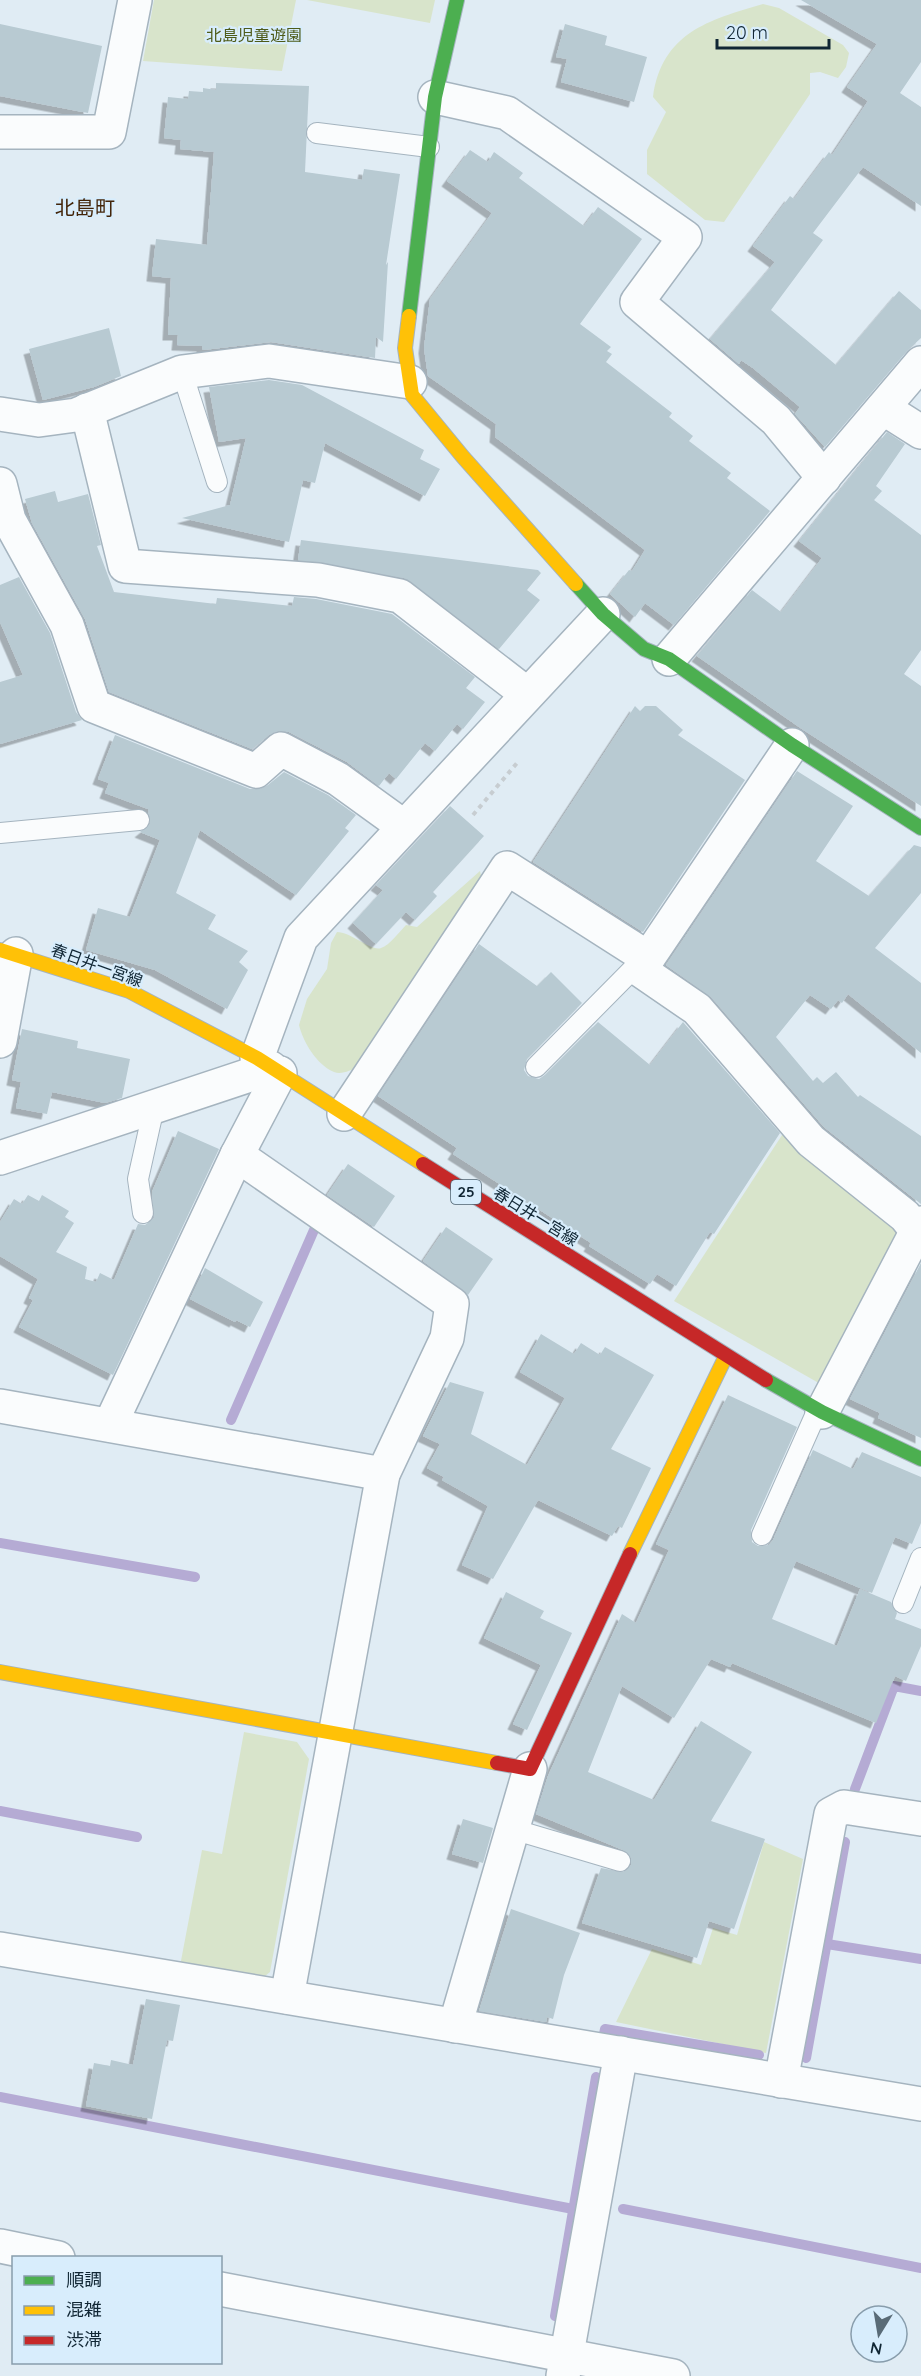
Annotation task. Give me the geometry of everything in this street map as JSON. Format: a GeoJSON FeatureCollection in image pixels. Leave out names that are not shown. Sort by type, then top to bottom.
{"type":"FeatureCollection","features":[{"type":"Feature","properties":{"kind":"street"},"geometry":{"type":"LineString","coordinates":[[0,132],[109,132],[135,0]]}},
{"type":"Feature","properties":{"kind":"street"},"geometry":{"type":"LineString","coordinates":[[457,0],[435,97],[405,348],[412,395],[463,457],[603,614],[644,649],[669,659],[792,745],[921,828]]}},
{"type":"Feature","properties":{"kind":"street"},"geometry":{"type":"LineString","coordinates":[[435,97],[507,112],[685,237],[637,302],[776,420],[824,478]]}},
{"type":"Feature","properties":{"kind":"street"},"geometry":{"type":"LineString","coordinates":[[0,414],[39,420],[76,415],[182,372],[269,361],[410,382]]}},
{"type":"Feature","properties":{"kind":"street"},"geometry":{"type":"LineString","coordinates":[[669,659],[921,363]]}},
{"type":"Feature","properties":{"kind":"street"},"geometry":{"type":"LineString","coordinates":[[883,408],[921,432]]}},
{"type":"Feature","properties":{"kind":"street"},"geometry":{"type":"LineString","coordinates":[[87,410],[125,566],[318,580],[400,596],[527,694]]}},
{"type":"Feature","properties":{"kind":"street"},"geometry":{"type":"LineString","coordinates":[[0,484],[9,520],[67,625],[94,706],[256,771],[281,749],[338,779],[403,826]]}},
{"type":"Feature","properties":{"kind":"street"},"geometry":{"type":"LineString","coordinates":[[110,1425],[237,1155],[269,1066],[302,938],[403,826],[603,614]]}},
{"type":"Feature","properties":{"kind":"street"},"geometry":{"type":"LineString","coordinates":[[644,964],[792,745]]}},
{"type":"Feature","properties":{"kind":"street"},"geometry":{"type":"LineString","coordinates":[[344,1114],[507,868],[644,964],[697,1009],[811,1141],[920,1229],[820,1410]]}},
{"type":"Feature","properties":{"kind":"street"},"geometry":{"type":"LineString","coordinates":[[0,1041],[8,952]]}},
{"type":"Feature","properties":{"kind":"street","name":"春日井一宮線"},"geometry":{"type":"LineString","coordinates":[[8,952],[129,991],[269,1066],[726,1356],[820,1410],[921,1459]]}},
{"type":"Feature","properties":{"kind":"street"},"geometry":{"type":"LineString","coordinates":[[0,1158],[269,1066]]}},
{"type":"Feature","properties":{"kind":"street"},"geometry":{"type":"LineString","coordinates":[[237,1155],[452,1304],[447,1338],[383,1474],[287,1997]]}},
{"type":"Feature","properties":{"kind":"street"},"geometry":{"type":"LineString","coordinates":[[455,2026],[530,1769],[625,1564],[726,1356]]}},
{"type":"Feature","properties":{"kind":"street"},"geometry":{"type":"LineString","coordinates":[[0,1406],[383,1474]]}},
{"type":"Feature","properties":{"kind":"street"},"geometry":{"type":"LineString","coordinates":[[0,1672],[530,1769]]}},
{"type":"Feature","properties":{"kind":"street"},"geometry":{"type":"LineString","coordinates":[[781,2081],[831,1814],[844,1807],[921,1819]]}},
{"type":"Feature","properties":{"kind":"street"},"geometry":{"type":"LineString","coordinates":[[0,1949],[921,2104]]}},
{"type":"Feature","properties":{"kind":"street"},"geometry":{"type":"LineString","coordinates":[[564,2365],[621,2053]]}},
{"type":"Feature","properties":{"kind":"street"},"geometry":{"type":"LineString","coordinates":[[0,2246],[48,2256]]}},
{"type":"Feature","properties":{"kind":"street"},"geometry":{"type":"LineString","coordinates":[[222,2289],[564,2365],[673,2376]]}},
{"type":"Feature","properties":{"kind":"lane"},"geometry":{"type":"LineString","coordinates":[[317,133],[429,147]]}},
{"type":"Feature","properties":{"kind":"lane"},"geometry":{"type":"LineString","coordinates":[[182,372],[218,482]]}},
{"type":"Feature","properties":{"kind":"lane"},"geometry":{"type":"LineString","coordinates":[[0,833],[139,820]]}},
{"type":"Feature","properties":{"kind":"lane"},"geometry":{"type":"LineString","coordinates":[[536,1067],[633,969],[644,964]]}},
{"type":"Feature","properties":{"kind":"lane"},"geometry":{"type":"LineString","coordinates":[[143,1213],[138,1179],[154,1107]]}},
{"type":"Feature","properties":{"kind":"lane"},"geometry":{"type":"LineString","coordinates":[[762,1535],[820,1410]]}},
{"type":"Feature","properties":{"kind":"lane"},"geometry":{"type":"LineString","coordinates":[[903,1603],[921,1558]]}},
{"type":"Feature","properties":{"kind":"lane"},"geometry":{"type":"LineString","coordinates":[[512,1830],[620,1861]]}},
{"type":"Feature","properties":{"kind":"green space","name":"北島児童遊園"},"geometry":{"type":"Polygon","coordinates":[[[154,0],[296,0],[282,71],[143,61],[154,0]]]}},
{"type":"Feature","properties":{"kind":"green space","name":"北島児童遊園"},"geometry":{"type":"Polygon","coordinates":[[[307,0],[435,0],[430,23],[307,0]]]}},
{"type":"Feature","properties":{"kind":"green space"},"geometry":{"type":"Polygon","coordinates":[[[763,4],[779,8],[843,45],[849,53],[846,67],[838,78],[820,72],[810,73],[810,94],[724,222],[705,220],[647,174],[647,150],[666,112],[653,97],[658,75],[666,58],[691,32],[724,16],[763,4]]]}},
{"type":"Feature","properties":{"kind":"green space"},"geometry":{"type":"Polygon","coordinates":[[[480,871],[482,880],[358,1067],[340,1073],[328,1069],[307,1045],[299,1025],[307,999],[327,969],[331,943],[337,932],[349,935],[372,947],[381,948],[406,925],[417,927],[480,871]]]}},
{"type":"Feature","properties":{"kind":"green space"},"geometry":{"type":"Polygon","coordinates":[[[786,1129],[906,1235],[824,1386],[674,1301],[786,1129]]]}},
{"type":"Feature","properties":{"kind":"green space"},"geometry":{"type":"Polygon","coordinates":[[[244,1732],[297,1742],[309,1759],[270,1972],[259,1981],[180,1966],[202,1850],[222,1854],[244,1732]]]}},
{"type":"Feature","properties":{"kind":"green space"},"geometry":{"type":"Polygon","coordinates":[[[764,1842],[803,1859],[766,2053],[616,2022],[652,1949],[701,1965],[713,1928],[737,1935],[764,1842]]]}},
{"type":"Feature","properties":{"kind":"building"},"geometry":{"type":"Polygon","coordinates":[[[801,0],[921,0],[921,62],[900,93],[921,107],[921,206],[863,167],[813,233],[823,240],[771,310],[836,365],[899,291],[921,310],[921,338],[907,351],[825,447],[795,414],[800,407],[753,368],[741,360],[739,364],[710,339],[775,262],[753,246],[790,196],[794,199],[829,152],[832,155],[868,101],[847,87],[877,44],[801,0]]]}},
{"type":"Feature","properties":{"kind":"building"},"geometry":{"type":"Polygon","coordinates":[[[0,24],[102,46],[88,113],[0,96],[0,24]]]}},
{"type":"Feature","properties":{"kind":"building"},"geometry":{"type":"Polygon","coordinates":[[[565,24],[607,36],[605,45],[647,57],[634,102],[561,82],[567,59],[556,57],[565,24]]]}},
{"type":"Feature","properties":{"kind":"building"},"geometry":{"type":"Polygon","coordinates":[[[216,83],[309,86],[305,172],[362,180],[364,169],[400,174],[386,265],[388,262],[383,342],[376,337],[375,358],[271,342],[203,350],[202,346],[177,345],[178,335],[168,335],[171,278],[152,276],[156,239],[207,245],[214,152],[180,149],[181,140],[164,138],[168,97],[188,99],[189,91],[203,92],[203,88],[216,90],[216,83]]]}},
{"type":"Feature","properties":{"kind":"building"},"geometry":{"type":"Polygon","coordinates":[[[470,150],[488,162],[494,152],[523,173],[519,178],[584,226],[598,207],[642,239],[580,324],[611,347],[607,351],[612,354],[606,362],[672,413],[669,417],[693,436],[689,441],[731,473],[727,478],[770,511],[674,625],[645,603],[635,617],[610,594],[629,570],[632,571],[645,550],[495,437],[496,424],[428,376],[424,348],[430,299],[492,213],[447,181],[470,150]]]}},
{"type":"Feature","properties":{"kind":"building"},"geometry":{"type":"Polygon","coordinates":[[[109,328],[121,376],[94,387],[43,400],[29,349],[109,328]]]}},
{"type":"Feature","properties":{"kind":"building"},"geometry":{"type":"Polygon","coordinates":[[[269,380],[302,385],[424,450],[420,459],[440,469],[425,496],[325,443],[315,483],[303,480],[289,542],[182,518],[230,505],[246,438],[219,442],[209,387],[269,380]]]}},
{"type":"Feature","properties":{"kind":"building"},"geometry":{"type":"Polygon","coordinates":[[[887,432],[905,444],[876,486],[882,491],[874,500],[921,535],[921,650],[904,674],[921,686],[921,806],[802,729],[697,656],[752,590],[781,612],[822,558],[799,541],[887,432]]]}},
{"type":"Feature","properties":{"kind":"building"},"geometry":{"type":"Polygon","coordinates":[[[55,491],[58,502],[88,494],[101,545],[97,546],[114,592],[216,604],[217,598],[292,606],[294,597],[392,614],[475,677],[466,688],[485,702],[463,729],[457,724],[435,751],[425,743],[396,779],[389,773],[379,786],[347,762],[289,732],[278,731],[269,735],[252,749],[109,692],[85,619],[32,523],[25,499],[55,491]]]}},
{"type":"Feature","properties":{"kind":"building"},"geometry":{"type":"Polygon","coordinates":[[[301,540],[538,570],[541,573],[527,590],[540,600],[499,649],[404,578],[298,560],[301,540]]]}},
{"type":"Feature","properties":{"kind":"building"},"geometry":{"type":"Polygon","coordinates":[[[19,577],[50,633],[76,712],[82,720],[0,744],[0,682],[23,675],[0,622],[0,585],[19,577]]]}},
{"type":"Feature","properties":{"kind":"building"},"geometry":{"type":"Polygon","coordinates":[[[635,706],[640,711],[645,706],[656,706],[683,730],[678,735],[745,780],[643,932],[533,862],[635,706]]]}},
{"type":"Feature","properties":{"kind":"building"},"geometry":{"type":"Polygon","coordinates":[[[115,735],[250,789],[259,789],[268,785],[284,772],[328,795],[356,815],[345,828],[349,831],[296,895],[200,830],[176,893],[216,915],[208,929],[248,951],[239,962],[248,970],[227,1009],[155,970],[86,950],[98,908],[130,917],[160,840],[140,832],[150,824],[148,809],[105,793],[109,783],[98,779],[115,735]]]}},
{"type":"Feature","properties":{"kind":"building"},"geometry":{"type":"Polygon","coordinates":[[[797,771],[853,806],[816,861],[869,896],[914,845],[921,847],[921,893],[875,948],[921,983],[921,1053],[848,994],[842,1003],[838,1000],[831,1009],[810,995],[776,1037],[813,1081],[817,1077],[823,1083],[836,1072],[858,1097],[860,1095],[921,1136],[921,1204],[824,1127],[711,997],[666,965],[797,771]]]}},
{"type":"Feature","properties":{"kind":"building"},"geometry":{"type":"Polygon","coordinates":[[[450,806],[484,836],[433,892],[437,896],[415,920],[406,912],[376,944],[353,923],[383,890],[376,885],[450,806]]]}},
{"type":"Feature","properties":{"kind":"building"},"geometry":{"type":"Polygon","coordinates":[[[479,944],[537,986],[551,972],[582,1003],[527,1059],[524,1070],[528,1076],[539,1079],[545,1075],[598,1022],[650,1065],[683,1022],[780,1133],[714,1234],[710,1232],[676,1286],[657,1274],[650,1284],[589,1246],[591,1243],[453,1154],[457,1148],[378,1096],[479,944]]]}},
{"type":"Feature","properties":{"kind":"building"},"geometry":{"type":"Polygon","coordinates":[[[22,1029],[78,1041],[77,1048],[130,1059],[122,1098],[105,1103],[52,1092],[47,1114],[16,1108],[21,1082],[12,1080],[22,1029]]]}},
{"type":"Feature","properties":{"kind":"building"},"geometry":{"type":"Polygon","coordinates":[[[178,1131],[219,1149],[113,1375],[19,1327],[33,1300],[29,1298],[38,1279],[0,1256],[0,1222],[14,1199],[22,1204],[28,1195],[39,1201],[42,1195],[69,1211],[65,1217],[74,1223],[56,1252],[87,1267],[85,1279],[96,1282],[100,1273],[114,1280],[138,1224],[145,1225],[154,1218],[152,1192],[178,1131]]]}},
{"type":"Feature","properties":{"kind":"building"},"geometry":{"type":"Polygon","coordinates":[[[348,1164],[395,1196],[374,1227],[327,1195],[348,1164]]]}},
{"type":"Feature","properties":{"kind":"building"},"geometry":{"type":"Polygon","coordinates":[[[446,1227],[493,1259],[468,1295],[423,1261],[446,1227]]]}},
{"type":"Feature","properties":{"kind":"building"},"geometry":{"type":"Polygon","coordinates":[[[921,1263],[921,1438],[878,1418],[880,1413],[850,1399],[921,1263]]]}},
{"type":"Feature","properties":{"kind":"building"},"geometry":{"type":"Polygon","coordinates":[[[205,1268],[263,1302],[250,1327],[236,1320],[235,1322],[190,1299],[205,1268]]]}},
{"type":"Feature","properties":{"kind":"building"},"geometry":{"type":"Polygon","coordinates":[[[541,1334],[574,1354],[581,1343],[600,1355],[605,1347],[654,1375],[611,1449],[651,1468],[622,1528],[618,1526],[612,1536],[538,1500],[493,1579],[462,1565],[488,1506],[442,1480],[444,1477],[427,1468],[440,1444],[423,1436],[450,1382],[484,1392],[471,1434],[527,1465],[565,1398],[520,1372],[541,1334]]]}},
{"type":"Feature","properties":{"kind":"building"},"geometry":{"type":"Polygon","coordinates":[[[728,1395],[797,1427],[751,1530],[752,1542],[758,1546],[769,1545],[773,1540],[813,1450],[853,1469],[862,1452],[921,1477],[921,1523],[912,1544],[895,1537],[872,1593],[796,1561],[772,1619],[837,1646],[860,1589],[891,1602],[897,1613],[895,1619],[921,1629],[921,1646],[906,1681],[895,1676],[876,1723],[732,1663],[730,1667],[711,1659],[674,1718],[622,1686],[588,1772],[654,1800],[701,1721],[752,1752],[711,1821],[765,1839],[734,1929],[709,1921],[697,1958],[582,1923],[601,1868],[623,1872],[631,1865],[631,1858],[623,1850],[536,1814],[548,1776],[622,1614],[636,1623],[669,1550],[656,1544],[728,1395]]]}},
{"type":"Feature","properties":{"kind":"building"},"geometry":{"type":"Polygon","coordinates":[[[506,1592],[544,1611],[540,1618],[572,1633],[527,1730],[513,1724],[541,1665],[484,1638],[506,1592]]]}},
{"type":"Feature","properties":{"kind":"building"},"geometry":{"type":"Polygon","coordinates":[[[463,1819],[493,1828],[483,1863],[452,1854],[463,1819]]]}},
{"type":"Feature","properties":{"kind":"building"},"geometry":{"type":"Polygon","coordinates":[[[511,1909],[580,1933],[564,1975],[553,2019],[547,2017],[546,2022],[479,2011],[511,1909]]]}},
{"type":"Feature","properties":{"kind":"building"},"geometry":{"type":"Polygon","coordinates":[[[146,1999],[180,2005],[173,2041],[167,2040],[152,2119],[86,2106],[94,2063],[110,2066],[111,2060],[133,2065],[146,1999]]]}},
{"type":"Feature","properties":{"kind":"waterway"},"geometry":{"type":"LineString","coordinates":[[231,1420],[314,1230]]}},
{"type":"Feature","properties":{"kind":"waterway"},"geometry":{"type":"LineString","coordinates":[[0,1543],[195,1577]]}},
{"type":"Feature","properties":{"kind":"waterway"},"geometry":{"type":"LineString","coordinates":[[855,1789],[894,1686],[921,1691]]}},
{"type":"Feature","properties":{"kind":"waterway"},"geometry":{"type":"LineString","coordinates":[[0,1811],[137,1837]]}},
{"type":"Feature","properties":{"kind":"waterway"},"geometry":{"type":"LineString","coordinates":[[806,2058],[845,1842]]}},
{"type":"Feature","properties":{"kind":"waterway"},"geometry":{"type":"LineString","coordinates":[[827,1944],[921,1959]]}},
{"type":"Feature","properties":{"kind":"waterway"},"geometry":{"type":"LineString","coordinates":[[604,2034],[605,2029],[759,2055]]}},
{"type":"Feature","properties":{"kind":"waterway"},"geometry":{"type":"LineString","coordinates":[[555,2316],[596,2077]]}},
{"type":"Feature","properties":{"kind":"waterway"},"geometry":{"type":"LineString","coordinates":[[0,2097],[573,2209]]}},
{"type":"Feature","properties":{"kind":"waterway"},"geometry":{"type":"LineString","coordinates":[[623,2209],[921,2268]]}},
{"type":"Feature","properties":{"kind":"traffic: fast"},"geometry":{"type":"LineString","coordinates":[[409,316],[435,97],[457,0]]}},
{"type":"Feature","properties":{"kind":"traffic: fast"},"geometry":{"type":"LineString","coordinates":[[576,584],[603,614],[644,649],[669,659],[792,745],[921,828]]}},
{"type":"Feature","properties":{"kind":"traffic: fast"},"geometry":{"type":"LineString","coordinates":[[766,1380],[822,1412],[921,1459]]}},
{"type":"Feature","properties":{"kind":"traffic: slow"},"geometry":{"type":"LineString","coordinates":[[409,316],[405,348],[412,395],[463,457],[576,584]]}},
{"type":"Feature","properties":{"kind":"traffic: slow"},"geometry":{"type":"LineString","coordinates":[[0,950],[129,991],[257,1058],[423,1164]]}},
{"type":"Feature","properties":{"kind":"traffic: slow"},"geometry":{"type":"LineString","coordinates":[[630,1554],[726,1356]]}},
{"type":"Feature","properties":{"kind":"traffic: slow"},"geometry":{"type":"LineString","coordinates":[[0,1672],[497,1763]]}},
{"type":"Feature","properties":{"kind":"traffic: jam"},"geometry":{"type":"LineString","coordinates":[[423,1164],[766,1380]]}},
{"type":"Feature","properties":{"kind":"traffic: jam"},"geometry":{"type":"LineString","coordinates":[[497,1763],[530,1769],[630,1554]]}},
{"type":"Feature","properties":{"kind":"district","name":"北島町"},"geometry":{"type":"Point","coordinates":[85,208]}}]}
